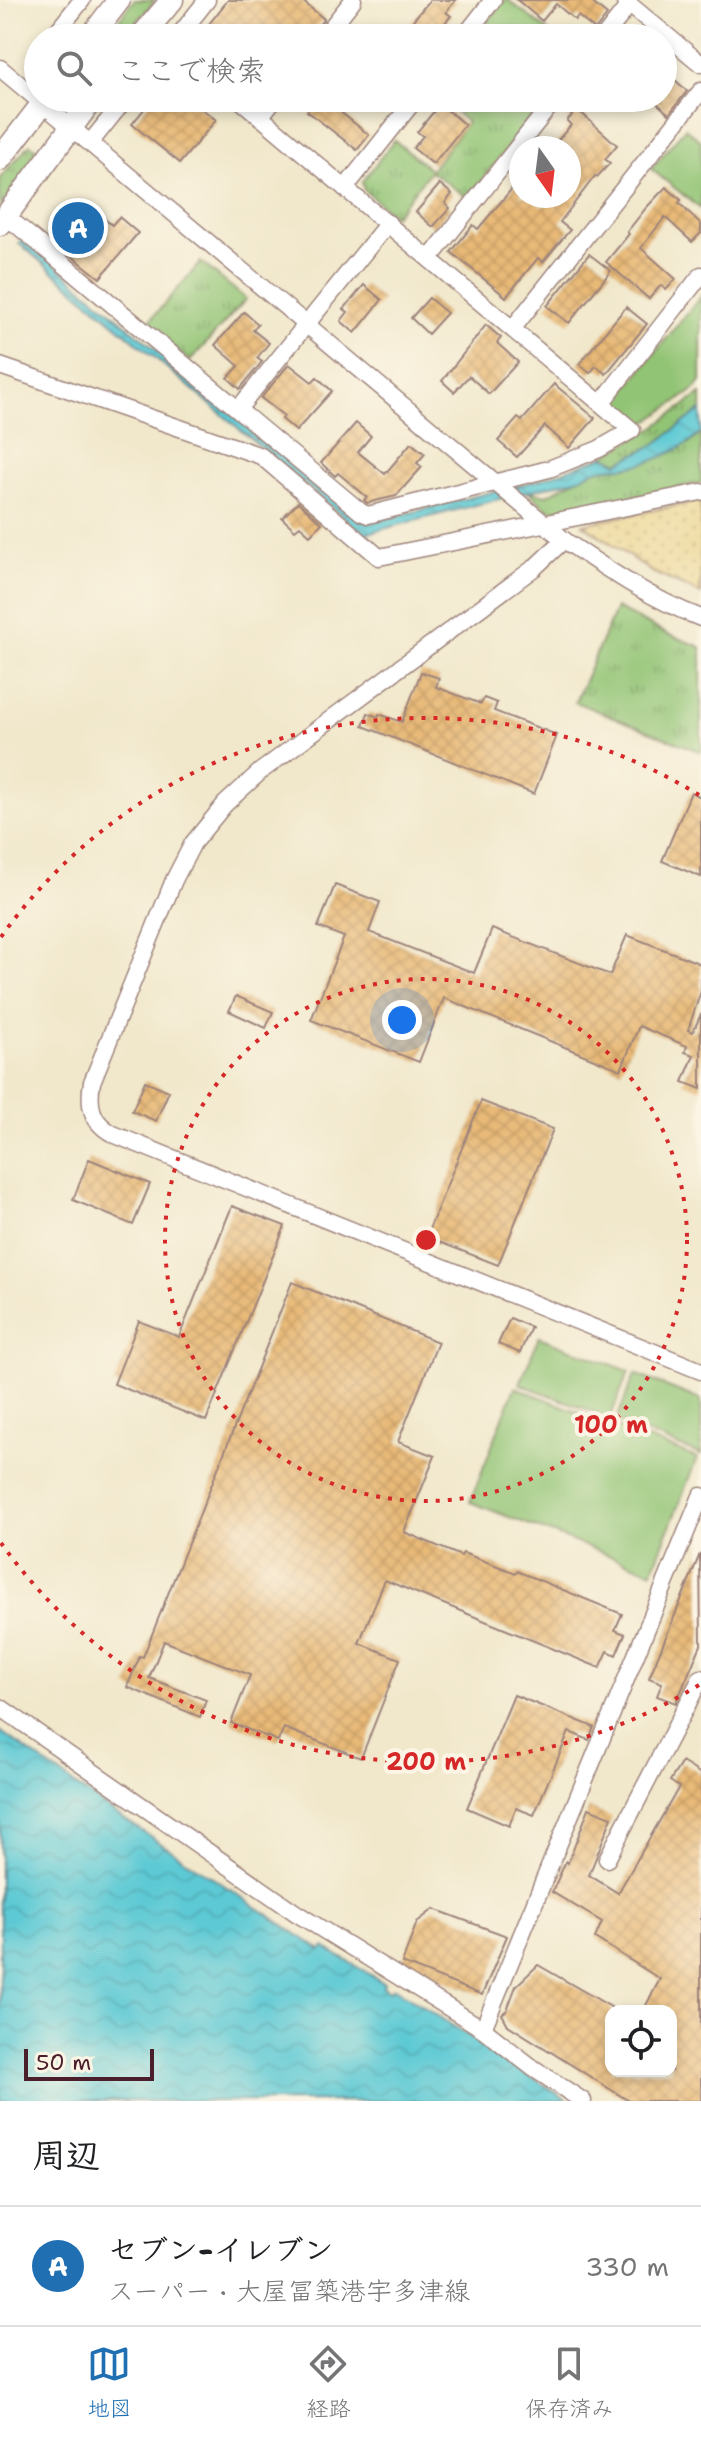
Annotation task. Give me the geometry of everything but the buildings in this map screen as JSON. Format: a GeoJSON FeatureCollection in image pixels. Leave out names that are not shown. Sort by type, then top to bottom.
{"type":"FeatureCollection","features":[{"type":"Feature","properties":{"kind":"main road"},"geometry":{"type":"LineString","coordinates":[[101,24],[119,0]]}},
{"type":"Feature","properties":{"kind":"main road"},"geometry":{"type":"LineString","coordinates":[[152,24],[172,0]]}},
{"type":"Feature","properties":{"kind":"main road"},"geometry":{"type":"LineString","coordinates":[[0,159],[35,112]]}},
{"type":"Feature","properties":{"kind":"main road"},"geometry":{"type":"LineString","coordinates":[[3,220],[83,112]]}},
{"type":"Feature","properties":{"kind":"street"},"geometry":{"type":"LineString","coordinates":[[63,24],[82,0]]}},
{"type":"Feature","properties":{"kind":"street"},"geometry":{"type":"LineString","coordinates":[[188,24],[207,0]]}},
{"type":"Feature","properties":{"kind":"street"},"geometry":{"type":"LineString","coordinates":[[334,24],[353,0]]}},
{"type":"Feature","properties":{"kind":"street"},"geometry":{"type":"LineString","coordinates":[[474,24],[493,0]]}},
{"type":"Feature","properties":{"kind":"street"},"geometry":{"type":"LineString","coordinates":[[612,24],[627,2],[653,24]]}},
{"type":"Feature","properties":{"kind":"street"},"geometry":{"type":"LineString","coordinates":[[677,44],[701,64]]}},
{"type":"Feature","properties":{"kind":"street"},"geometry":{"type":"LineString","coordinates":[[0,68],[24,85]]}},
{"type":"Feature","properties":{"kind":"street"},"geometry":{"type":"LineString","coordinates":[[513,328],[701,91]]}},
{"type":"Feature","properties":{"kind":"street"},"geometry":{"type":"LineString","coordinates":[[56,112],[564,540],[626,582],[701,618]]}},
{"type":"Feature","properties":{"kind":"street"},"geometry":{"type":"LineString","coordinates":[[90,143],[115,112]]}},
{"type":"Feature","properties":{"kind":"street"},"geometry":{"type":"LineString","coordinates":[[3,220],[368,515],[498,484],[572,461],[632,430],[254,112]]}},
{"type":"Feature","properties":{"kind":"street"},"geometry":{"type":"LineString","coordinates":[[260,117],[264,112]]}},
{"type":"Feature","properties":{"kind":"street"},"geometry":{"type":"LineString","coordinates":[[345,188],[405,112]]}},
{"type":"Feature","properties":{"kind":"street"},"geometry":{"type":"LineString","coordinates":[[430,258],[545,112]]}},
{"type":"Feature","properties":{"kind":"street"},"geometry":{"type":"LineString","coordinates":[[239,408],[388,223]]}},
{"type":"Feature","properties":{"kind":"street"},"geometry":{"type":"LineString","coordinates":[[602,402],[701,275]]}},
{"type":"Feature","properties":{"kind":"street"},"geometry":{"type":"LineString","coordinates":[[0,366],[261,456],[379,557],[701,492]]}},
{"type":"Feature","properties":{"kind":"street"},"geometry":{"type":"LineString","coordinates":[[564,540],[534,568],[261,771],[225,804],[193,843],[174,880],[92,1082],[91,1106],[94,1120],[113,1134],[701,1371]]}},
{"type":"Feature","properties":{"kind":"street"},"geometry":{"type":"LineString","coordinates":[[483,2029],[701,1496]]}},
{"type":"Feature","properties":{"kind":"street"},"geometry":{"type":"LineString","coordinates":[[607,1859],[701,1678]]}},
{"type":"Feature","properties":{"kind":"street"},"geometry":{"type":"LineString","coordinates":[[0,1707],[296,1913],[483,2029],[533,2068],[583,2101]]}},
{"type":"Feature","properties":{"kind":"green space"},"geometry":{"type":"Polygon","coordinates":[[[134,0],[155,0],[135,24],[116,24],[134,0]]]}},
{"type":"Feature","properties":{"kind":"green space"},"geometry":{"type":"Polygon","coordinates":[[[508,0],[539,24],[486,24],[508,0]]]}},
{"type":"Feature","properties":{"kind":"green space"},"geometry":{"type":"Polygon","coordinates":[[[455,112],[536,112],[517,136],[509,136],[509,146],[468,198],[430,171],[394,216],[364,190],[362,182],[394,140],[431,170],[467,122],[455,112]]]}},
{"type":"Feature","properties":{"kind":"green space"},"geometry":{"type":"Polygon","coordinates":[[[685,128],[701,141],[701,209],[651,169],[685,128]]]}},
{"type":"Feature","properties":{"kind":"green space"},"geometry":{"type":"Polygon","coordinates":[[[30,144],[42,152],[0,207],[0,178],[30,144]]]}},
{"type":"Feature","properties":{"kind":"green space"},"geometry":{"type":"Polygon","coordinates":[[[201,262],[246,299],[190,361],[146,325],[201,262]]]}},
{"type":"Feature","properties":{"kind":"green space"},"geometry":{"type":"Polygon","coordinates":[[[701,296],[701,382],[644,424],[621,405],[619,397],[701,296]]]}},
{"type":"Feature","properties":{"kind":"green space"},"geometry":{"type":"Polygon","coordinates":[[[701,394],[701,410],[654,445],[618,463],[604,456],[652,429],[701,394]]]}},
{"type":"Feature","properties":{"kind":"green space"},"geometry":{"type":"Polygon","coordinates":[[[701,433],[701,483],[564,511],[548,509],[527,491],[547,495],[597,468],[638,464],[670,453],[701,433]]]}},
{"type":"Feature","properties":{"kind":"green space"},"geometry":{"type":"Polygon","coordinates":[[[616,608],[701,647],[701,752],[575,702],[616,608]]]}},
{"type":"Feature","properties":{"kind":"green space"},"geometry":{"type":"Polygon","coordinates":[[[539,1337],[629,1371],[610,1418],[520,1384],[539,1337]]]}},
{"type":"Feature","properties":{"kind":"green space"},"geometry":{"type":"Polygon","coordinates":[[[635,1374],[701,1400],[701,1455],[616,1421],[635,1374]]]}},
{"type":"Feature","properties":{"kind":"green space"},"geometry":{"type":"Polygon","coordinates":[[[515,1387],[697,1458],[652,1572],[470,1502],[515,1387]]]}},
{"type":"Feature","properties":{"kind":"sand"},"geometry":{"type":"Polygon","coordinates":[[[701,501],[701,594],[652,572],[583,524],[701,501]]]}},
{"type":"Feature","properties":{"kind":"water"},"geometry":{"type":"Polygon","coordinates":[[[23,238],[361,521],[370,523],[539,480],[604,456],[618,463],[654,445],[701,410],[701,433],[679,449],[646,463],[603,468],[580,478],[364,534],[19,243],[23,238]]]}},
{"type":"Feature","properties":{"kind":"water"},"geometry":{"type":"Polygon","coordinates":[[[0,1731],[100,1803],[321,1950],[324,1947],[384,1983],[383,1987],[390,1991],[393,1987],[569,2101],[0,2101],[0,1731]]]}},
{"type":"Feature","properties":{"kind":"place","name":"セブン-イレブン"},"geometry":{"type":"Point","coordinates":[78,228]}}]}
